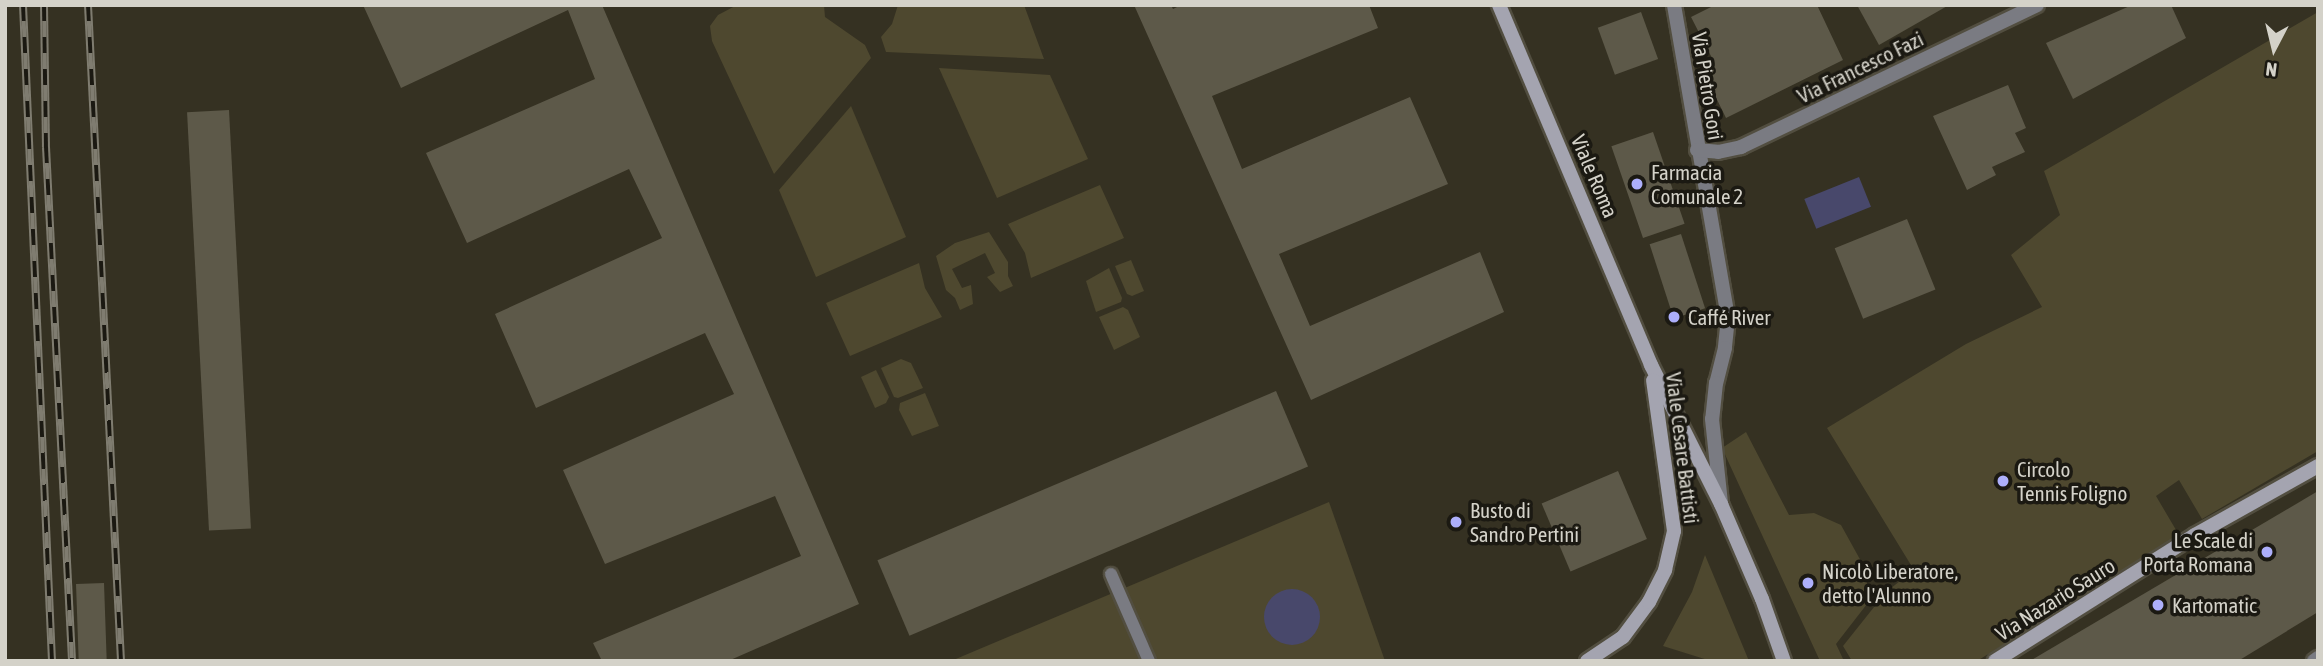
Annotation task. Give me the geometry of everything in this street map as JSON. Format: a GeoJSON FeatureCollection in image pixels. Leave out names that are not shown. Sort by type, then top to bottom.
{"type":"FeatureCollection","features":[{"type":"Feature","properties":{"kind":"main road","name":"Viale Roma"},"geometry":{"type":"LineString","coordinates":[[1499,5],[1651,365]]}},
{"type":"Feature","properties":{"kind":"main road","name":"Viale Cesare Battisti"},"geometry":{"type":"LineString","coordinates":[[1651,365],[1721,504],[1762,599],[1784,661]]}},
{"type":"Feature","properties":{"kind":"main road","name":"Viale Cesare Battisti"},"geometry":{"type":"LineString","coordinates":[[1587,661],[1623,637],[1649,603],[1665,570],[1674,531],[1651,365]]}},
{"type":"Feature","properties":{"kind":"main road","name":"Via Nazario Sauro"},"geometry":{"type":"LineString","coordinates":[[1995,661],[2195,535],[2318,466]]}},
{"type":"Feature","properties":{"kind":"street","name":"Via Pietro Gori"},"geometry":{"type":"LineString","coordinates":[[1674,5],[1728,318],[1726,348],[1716,383],[1712,419],[1721,504]]}},
{"type":"Feature","properties":{"kind":"street","name":"Via Francesco Fazi"},"geometry":{"type":"LineString","coordinates":[[1697,150],[1718,152],[1741,147],[2037,5]]}},
{"type":"Feature","properties":{"kind":"lane"},"geometry":{"type":"LineString","coordinates":[[1111,574],[1149,661]]}},
{"type":"Feature","properties":{"kind":"shaded area"},"geometry":{"type":"Polygon","coordinates":[[[737,5],[824,5],[825,17],[865,45],[871,58],[774,174],[712,41],[710,26],[718,15],[737,5]]]}},
{"type":"Feature","properties":{"kind":"shaded area"},"geometry":{"type":"Polygon","coordinates":[[[898,5],[1024,5],[1044,59],[886,52],[881,37],[892,24],[898,5]]]}},
{"type":"Feature","properties":{"kind":"shaded area"},"geometry":{"type":"Polygon","coordinates":[[[2318,12],[2318,451],[2202,519],[2179,480],[2156,496],[2179,535],[1977,661],[1852,661],[1843,646],[1886,592],[1914,570],[1827,428],[1966,344],[2042,307],[2011,255],[2060,215],[2044,171],[2318,12]]]}},
{"type":"Feature","properties":{"kind":"shaded area"},"geometry":{"type":"Polygon","coordinates":[[[939,68],[1050,75],[1088,159],[997,198],[939,68]]]}},
{"type":"Feature","properties":{"kind":"shaded area"},"geometry":{"type":"Polygon","coordinates":[[[851,106],[906,237],[816,277],[779,190],[851,106]]]}},
{"type":"Feature","properties":{"kind":"shaded area"},"geometry":{"type":"Polygon","coordinates":[[[1100,185],[1124,238],[1031,278],[1025,253],[1008,224],[1100,185]]]}},
{"type":"Feature","properties":{"kind":"shaded area"},"geometry":{"type":"Polygon","coordinates":[[[989,232],[1008,262],[1008,276],[1013,286],[1000,292],[987,277],[995,273],[985,253],[952,269],[962,288],[971,285],[973,304],[960,310],[955,298],[946,290],[936,256],[955,243],[989,232]]]}},
{"type":"Feature","properties":{"kind":"shaded area"},"geometry":{"type":"Polygon","coordinates":[[[1131,260],[1144,291],[1132,296],[1127,294],[1115,266],[1131,260]]]}},
{"type":"Feature","properties":{"kind":"shaded area"},"geometry":{"type":"Polygon","coordinates":[[[919,263],[925,288],[942,317],[850,356],[826,303],[919,263]]]}},
{"type":"Feature","properties":{"kind":"shaded area"},"geometry":{"type":"Polygon","coordinates":[[[1109,268],[1122,298],[1121,302],[1096,312],[1086,281],[1109,268]]]}},
{"type":"Feature","properties":{"kind":"shaded area"},"geometry":{"type":"Polygon","coordinates":[[[1123,307],[1128,310],[1140,337],[1114,350],[1099,317],[1123,307]]]}},
{"type":"Feature","properties":{"kind":"shaded area"},"geometry":{"type":"Polygon","coordinates":[[[901,359],[911,363],[923,388],[898,398],[894,397],[881,368],[901,359]]]}},
{"type":"Feature","properties":{"kind":"shaded area"},"geometry":{"type":"Polygon","coordinates":[[[876,370],[889,397],[886,403],[875,408],[861,377],[876,370]]]}},
{"type":"Feature","properties":{"kind":"shaded area"},"geometry":{"type":"Polygon","coordinates":[[[925,393],[939,426],[912,436],[899,410],[900,403],[925,393]]]}},
{"type":"Feature","properties":{"kind":"shaded area"},"geometry":{"type":"Polygon","coordinates":[[[1746,432],[1789,515],[1814,513],[1841,525],[1867,572],[1867,604],[1836,644],[1844,661],[1820,661],[1722,448],[1746,432]]]}},
{"type":"Feature","properties":{"kind":"shaded area"},"geometry":{"type":"Polygon","coordinates":[[[1329,502],[1385,661],[951,661],[1329,502]]]}},
{"type":"Feature","properties":{"kind":"shaded area"},"geometry":{"type":"Polygon","coordinates":[[[1705,555],[1749,661],[1711,661],[1663,646],[1692,592],[1705,555]]]}},
{"type":"Feature","properties":{"kind":"water"},"geometry":{"type":"Polygon","coordinates":[[[1859,177],[1871,207],[1816,229],[1804,199],[1859,177]]]}},
{"type":"Feature","properties":{"kind":"water"},"geometry":{"type":"Polygon","coordinates":[[[1287,589],[1297,589],[1312,597],[1318,606],[1318,628],[1312,637],[1297,645],[1287,645],[1269,633],[1264,622],[1264,612],[1276,594],[1287,589]]]}},
{"type":"Feature","properties":{"kind":"building"},"geometry":{"type":"Polygon","coordinates":[[[363,5],[602,5],[859,604],[728,661],[602,661],[593,643],[801,556],[775,496],[605,564],[563,470],[734,394],[705,333],[536,408],[495,314],[662,238],[629,169],[467,243],[426,153],[595,79],[568,10],[401,88],[363,5]]]}},
{"type":"Feature","properties":{"kind":"building"},"geometry":{"type":"Polygon","coordinates":[[[1134,5],[1171,5],[1173,9],[1181,5],[1369,5],[1378,28],[1212,96],[1242,169],[1410,97],[1448,184],[1279,254],[1310,326],[1480,252],[1504,312],[1311,400],[1134,5]]]}},
{"type":"Feature","properties":{"kind":"building"},"geometry":{"type":"Polygon","coordinates":[[[1715,5],[1817,5],[1843,60],[1726,118],[1701,67],[1713,60],[1691,17],[1715,5]]]}},
{"type":"Feature","properties":{"kind":"building"},"geometry":{"type":"Polygon","coordinates":[[[1857,5],[1949,5],[1879,45],[1857,5]]]}},
{"type":"Feature","properties":{"kind":"building"},"geometry":{"type":"Polygon","coordinates":[[[2132,5],[2171,5],[2186,38],[2073,99],[2046,43],[2132,5]]]}},
{"type":"Feature","properties":{"kind":"building"},"geometry":{"type":"Polygon","coordinates":[[[1641,12],[1658,59],[1615,75],[1598,28],[1641,12]]]}},
{"type":"Feature","properties":{"kind":"building"},"geometry":{"type":"Polygon","coordinates":[[[2008,85],[2026,128],[2015,133],[2025,152],[1992,167],[1996,175],[1967,190],[1933,116],[2008,85]]]}},
{"type":"Feature","properties":{"kind":"building"},"geometry":{"type":"Polygon","coordinates":[[[229,110],[251,528],[209,531],[187,112],[229,110]]]}},
{"type":"Feature","properties":{"kind":"building"},"geometry":{"type":"Polygon","coordinates":[[[1653,132],[1685,224],[1643,238],[1611,146],[1653,132]]]}},
{"type":"Feature","properties":{"kind":"building"},"geometry":{"type":"Polygon","coordinates":[[[1907,219],[1935,289],[1863,319],[1835,248],[1907,219]]]}},
{"type":"Feature","properties":{"kind":"building"},"geometry":{"type":"Polygon","coordinates":[[[1681,234],[1705,308],[1674,318],[1650,244],[1681,234]]]}},
{"type":"Feature","properties":{"kind":"building"},"geometry":{"type":"Polygon","coordinates":[[[1276,391],[1308,466],[909,636],[877,560],[1276,391]]]}},
{"type":"Feature","properties":{"kind":"building"},"geometry":{"type":"Polygon","coordinates":[[[1618,471],[1647,539],[1571,572],[1542,503],[1618,471]]]}},
{"type":"Feature","properties":{"kind":"building","name":"Le Scale di Porta Romana"},"geometry":{"type":"Polygon","coordinates":[[[2318,491],[2318,612],[2238,661],[2030,661],[2318,491]]]}},
{"type":"Feature","properties":{"kind":"building"},"geometry":{"type":"Polygon","coordinates":[[[104,583],[107,661],[79,661],[76,584],[104,583]]]}},
{"type":"Feature","properties":{"kind":"railway"},"geometry":{"type":"LineString","coordinates":[[23,5],[52,661]]}},
{"type":"Feature","properties":{"kind":"railway"},"geometry":{"type":"LineString","coordinates":[[44,5],[46,147],[72,661]]}},
{"type":"Feature","properties":{"kind":"railway"},"geometry":{"type":"LineString","coordinates":[[88,5],[121,661]]}},
{"type":"Feature","properties":{"kind":"place","name":"Farmacia Comunale 2"},"geometry":{"type":"Point","coordinates":[1637,184]}},
{"type":"Feature","properties":{"kind":"place","name":"Caffé River"},"geometry":{"type":"Point","coordinates":[1674,317]}},
{"type":"Feature","properties":{"kind":"place","name":"Circolo Tennis Foligno"},"geometry":{"type":"Point","coordinates":[2003,481]}},
{"type":"Feature","properties":{"kind":"place","name":"Busto di Sandro Pertini"},"geometry":{"type":"Point","coordinates":[1456,522]}},
{"type":"Feature","properties":{"kind":"place","name":"Le Scale di Porta Romana"},"geometry":{"type":"Point","coordinates":[2267,552]}},
{"type":"Feature","properties":{"kind":"place","name":"Nicolò Liberatore, detto l'Alunno"},"geometry":{"type":"Point","coordinates":[1808,583]}},
{"type":"Feature","properties":{"kind":"place","name":"Kartomatic"},"geometry":{"type":"Point","coordinates":[2158,605]}}]}
